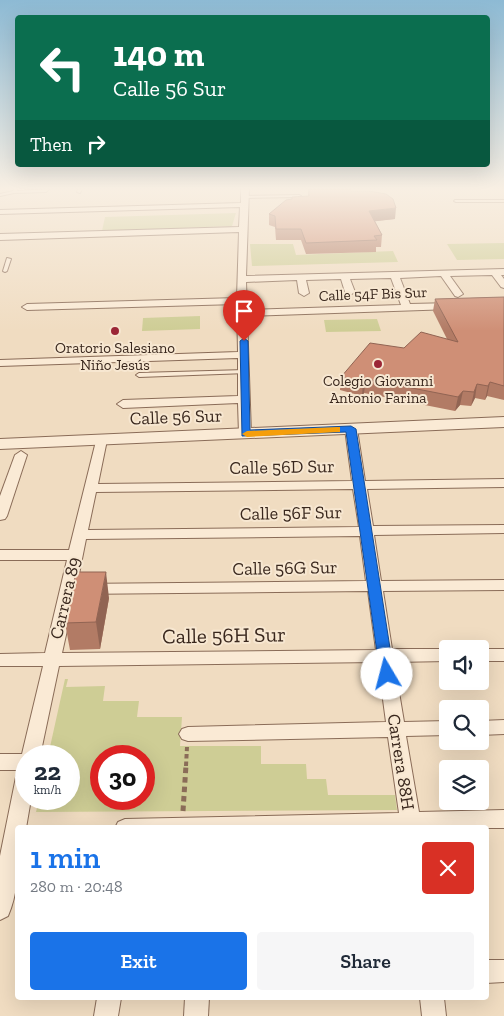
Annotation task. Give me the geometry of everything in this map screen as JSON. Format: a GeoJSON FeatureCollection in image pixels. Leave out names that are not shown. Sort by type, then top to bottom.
{"type":"FeatureCollection","features":[{"type":"Feature","properties":{"kind":"street"},"geometry":{"type":"LineString","coordinates":[[0,237],[18,236]]}},
{"type":"Feature","properties":{"kind":"street"},"geometry":{"type":"LineString","coordinates":[[244,236],[241,279],[245,372],[245,434]]}},
{"type":"Feature","properties":{"kind":"street"},"geometry":{"type":"LineString","coordinates":[[241,279],[499,272],[504,285]]}},
{"type":"Feature","properties":{"kind":"street"},"geometry":{"type":"LineString","coordinates":[[444,274],[458,294]]}},
{"type":"Feature","properties":{"kind":"street"},"geometry":{"type":"LineString","coordinates":[[394,275],[407,308]]}},
{"type":"Feature","properties":{"kind":"street"},"geometry":{"type":"LineString","coordinates":[[345,276],[350,292]]}},
{"type":"Feature","properties":{"kind":"street"},"geometry":{"type":"LineString","coordinates":[[300,278],[304,293]]}},
{"type":"Feature","properties":{"kind":"street"},"geometry":{"type":"LineString","coordinates":[[27,308],[242,301]]}},
{"type":"Feature","properties":{"kind":"street","name":"Calle 54F Bis Sur"},"geometry":{"type":"LineString","coordinates":[[243,313],[465,306]]}},
{"type":"Feature","properties":{"kind":"street"},"geometry":{"type":"LineString","coordinates":[[0,363],[244,355]]}},
{"type":"Feature","properties":{"kind":"street"},"geometry":{"type":"LineString","coordinates":[[123,404],[245,399]]}},
{"type":"Feature","properties":{"kind":"street","name":"Calle 56 Sur"},"geometry":{"type":"LineString","coordinates":[[0,444],[504,422]]}},
{"type":"Feature","properties":{"kind":"street","name":"Carrera 88H"},"geometry":{"type":"LineString","coordinates":[[351,429],[410,824]]}},
{"type":"Feature","properties":{"kind":"street","name":"Carrera 89"},"geometry":{"type":"LineString","coordinates":[[33,745],[101,440]]}},
{"type":"Feature","properties":{"kind":"street"},"geometry":{"type":"LineString","coordinates":[[0,516],[21,455]]}},
{"type":"Feature","properties":{"kind":"street","name":"Calle 56D Sur"},"geometry":{"type":"LineString","coordinates":[[90,488],[504,483]]}},
{"type":"Feature","properties":{"kind":"street","name":"Calle 56F Sur"},"geometry":{"type":"LineString","coordinates":[[79,535],[504,528]]}},
{"type":"Feature","properties":{"kind":"street"},"geometry":{"type":"LineString","coordinates":[[0,555],[75,554]]}},
{"type":"Feature","properties":{"kind":"street","name":"Calle 56G Sur"},"geometry":{"type":"LineString","coordinates":[[67,589],[504,585]]}},
{"type":"Feature","properties":{"kind":"street"},"geometry":{"type":"LineString","coordinates":[[489,655],[504,655]]}},
{"type":"Feature","properties":{"kind":"street","name":"Calle 56H Sur"},"geometry":{"type":"LineString","coordinates":[[0,660],[439,656]]}},
{"type":"Feature","properties":{"kind":"street"},"geometry":{"type":"LineString","coordinates":[[489,728],[504,727]]}},
{"type":"Feature","properties":{"kind":"street"},"geometry":{"type":"LineString","coordinates":[[188,734],[439,728]]}},
{"type":"Feature","properties":{"kind":"street"},"geometry":{"type":"LineString","coordinates":[[0,762],[15,762]]}},
{"type":"Feature","properties":{"kind":"street"},"geometry":{"type":"LineString","coordinates":[[17,825],[20,810]]}},
{"type":"Feature","properties":{"kind":"street"},"geometry":{"type":"LineString","coordinates":[[342,825],[410,824],[504,819]]}},
{"type":"Feature","properties":{"kind":"street"},"geometry":{"type":"LineString","coordinates":[[0,909],[4,862],[15,833]]}},
{"type":"Feature","properties":{"kind":"street"},"geometry":{"type":"LineString","coordinates":[[489,972],[504,972]]}},
{"type":"Feature","properties":{"kind":"street"},"geometry":{"type":"LineString","coordinates":[[106,1016],[108,1000]]}},
{"type":"Feature","properties":{"kind":"street"},"geometry":{"type":"LineString","coordinates":[[196,1016],[197,1000]]}},
{"type":"Feature","properties":{"kind":"street"},"geometry":{"type":"LineString","coordinates":[[432,1000],[434,1016]]}},
{"type":"Feature","properties":{"kind":"lane"},"geometry":{"type":"LineString","coordinates":[[5,271],[10,259]]}},
{"type":"Feature","properties":{"kind":"lane"},"geometry":{"type":"LineString","coordinates":[[139,375],[245,372]]}},
{"type":"Feature","properties":{"kind":"path"},"geometry":{"type":"LineString","coordinates":[[182,825],[188,734]]}},
{"type":"Feature","properties":{"kind":"shaded area"},"geometry":{"type":"Polygon","coordinates":[[[504,243],[504,259],[457,260],[447,244],[504,243]]]}},
{"type":"Feature","properties":{"kind":"shaded area"},"geometry":{"type":"Polygon","coordinates":[[[250,244],[293,244],[296,255],[393,251],[398,262],[252,266],[250,244]]]}},
{"type":"Feature","properties":{"kind":"shaded area"},"geometry":{"type":"Polygon","coordinates":[[[200,316],[200,329],[142,331],[143,318],[200,316]]]}},
{"type":"Feature","properties":{"kind":"shaded area"},"geometry":{"type":"Polygon","coordinates":[[[377,319],[381,331],[326,332],[324,320],[377,319]]]}},
{"type":"Feature","properties":{"kind":"shaded area"},"geometry":{"type":"Polygon","coordinates":[[[65,679],[68,679],[66,687],[105,686],[103,701],[139,701],[137,717],[182,717],[180,746],[261,746],[261,764],[306,764],[307,779],[326,779],[328,795],[395,795],[397,810],[36,812],[36,810],[80,810],[80,745],[50,745],[65,679]]]}},
{"type":"Feature","properties":{"kind":"building"},"geometry":{"type":"Polygon","coordinates":[[[304,236],[374,236],[377,240],[306,243],[304,236]]]}},
{"type":"Feature","properties":{"kind":"building"},"geometry":{"type":"Polygon","coordinates":[[[504,297],[504,386],[490,382],[488,386],[477,384],[474,392],[463,391],[458,397],[366,379],[363,382],[341,377],[370,343],[404,348],[421,332],[458,342],[435,299],[504,297]]]}},
{"type":"Feature","properties":{"kind":"building"},"geometry":{"type":"Polygon","coordinates":[[[76,572],[106,572],[96,622],[65,623],[76,572]]]}},
{"type":"Feature","properties":{"kind":"slow traffic"},"geometry":{"type":"LineString","coordinates":[[247,434],[337,430]]}},
{"type":"Feature","properties":{"kind":"place","name":"Oratorio Salesiano Niño Jesús"},"geometry":{"type":"Point","coordinates":[115,331]}},
{"type":"Feature","properties":{"kind":"place","name":"Colegio Giovanni Antonio Farina"},"geometry":{"type":"Point","coordinates":[378,364]}},
{"type":"Feature","properties":{"kind":"route"},"geometry":{"type":"LineString","coordinates":[[244,341],[245,434],[351,429],[387,674]]}}]}
